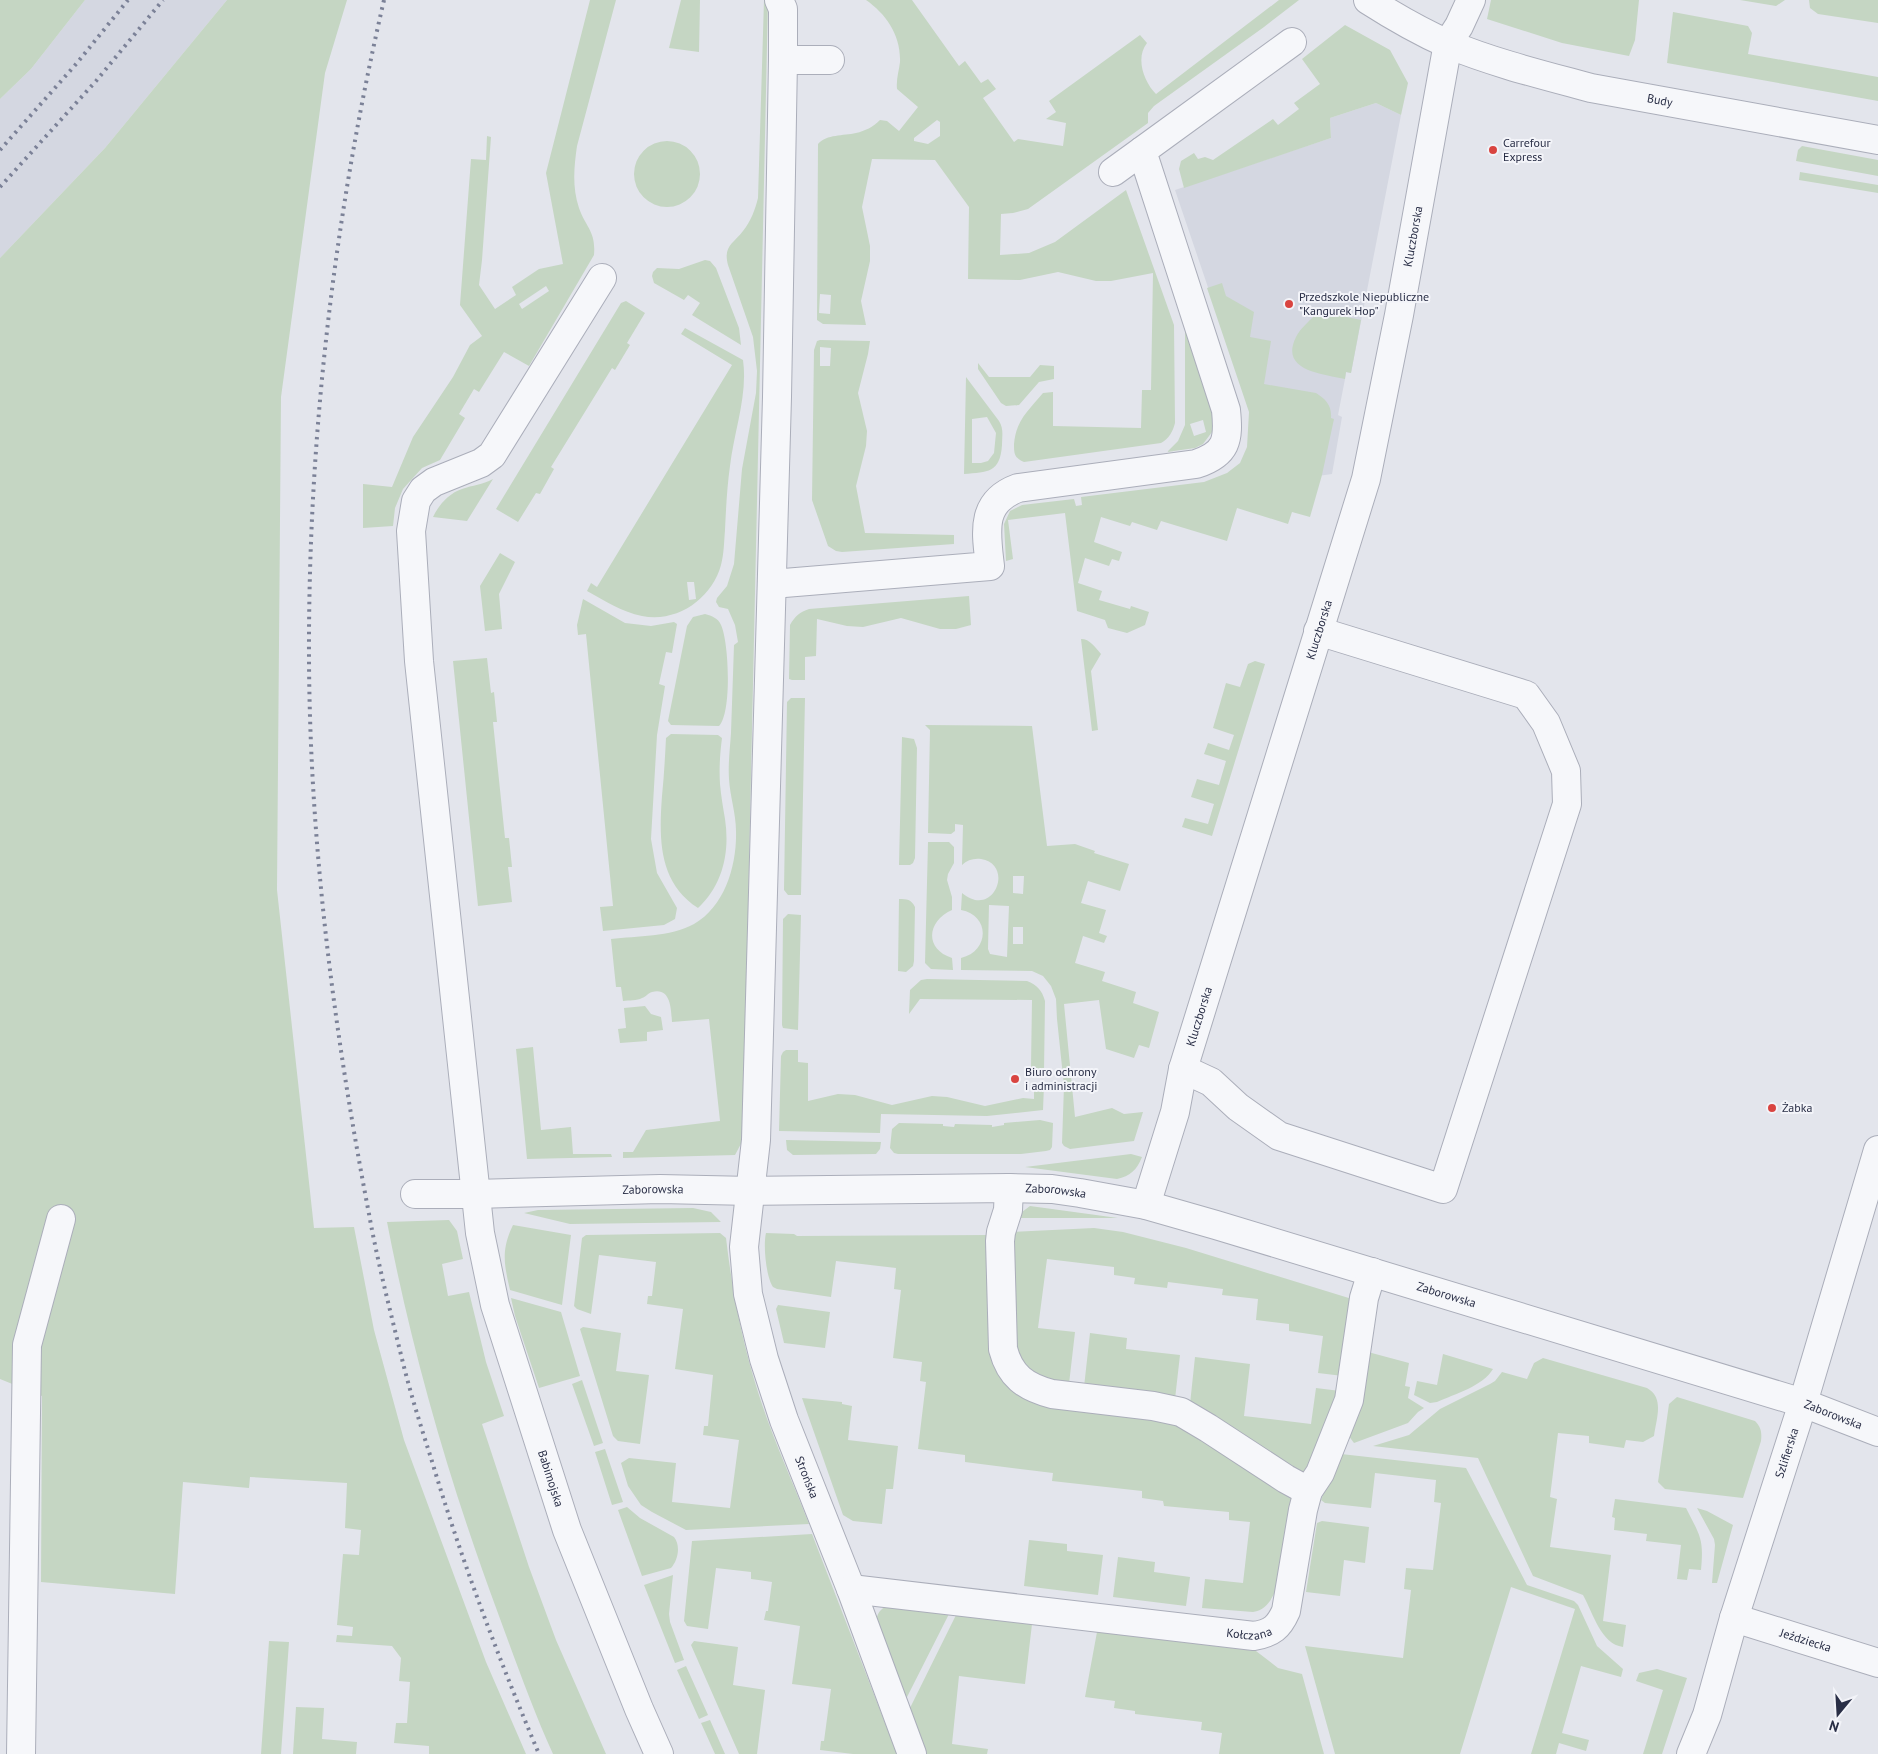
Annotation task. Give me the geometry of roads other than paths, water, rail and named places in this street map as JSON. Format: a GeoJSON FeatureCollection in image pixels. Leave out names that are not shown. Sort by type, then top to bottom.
{"type":"FeatureCollection","features":[{"type":"Feature","properties":{"kind":"street","name":"Strońska"},"geometry":{"type":"LineString","coordinates":[[779,0],[783,9],[783,60],[777,397],[756,1140],[751,1191],[744,1228],[745,1277],[764,1359],[784,1420],[851,1589],[912,1754]]}},
{"type":"Feature","properties":{"kind":"street","name":"Budy"},"geometry":{"type":"LineString","coordinates":[[1368,0],[1448,43],[1503,64],[1590,88],[1878,140]]}},
{"type":"Feature","properties":{"kind":"street"},"geometry":{"type":"LineString","coordinates":[[1448,43],[1459,26],[1471,0]]}},
{"type":"Feature","properties":{"kind":"street"},"geometry":{"type":"LineString","coordinates":[[1113,172],[1292,42]]}},
{"type":"Feature","properties":{"kind":"street","name":"Kluczborska"},"geometry":{"type":"LineString","coordinates":[[1146,1206],[1175,1112],[1184,1069],[1366,479],[1399,315],[1448,43]]}},
{"type":"Feature","properties":{"kind":"street"},"geometry":{"type":"LineString","coordinates":[[783,60],[830,60]]}},
{"type":"Feature","properties":{"kind":"street"},"geometry":{"type":"LineString","coordinates":[[772,584],[991,575],[987,524],[989,513],[995,502],[1004,493],[1018,488],[1196,464],[1211,459],[1222,449],[1227,436],[1226,410],[1142,151]]}},
{"type":"Feature","properties":{"kind":"street","name":"Babimojska"},"geometry":{"type":"LineString","coordinates":[[602,278],[492,455],[481,464],[434,482],[423,490],[416,501],[411,531],[419,661],[480,1233],[495,1305],[567,1530],[638,1709],[659,1754]]}},
{"type":"Feature","properties":{"kind":"street"},"geometry":{"type":"LineString","coordinates":[[1184,1069],[1211,1082],[1238,1107],[1279,1136],[1443,1188],[1567,804],[1566,771],[1546,723],[1526,695],[1318,631]]}},
{"type":"Feature","properties":{"kind":"street","name":"Szlifierska"},"geometry":{"type":"LineString","coordinates":[[1691,1754],[1707,1715],[1734,1618],[1803,1403],[1878,1150]]}},
{"type":"Feature","properties":{"kind":"street","name":"Zaborowska"},"geometry":{"type":"LineString","coordinates":[[415,1194],[660,1189],[751,1191],[1009,1188],[1052,1189],[1112,1198],[1146,1206],[1372,1272],[1803,1403],[1878,1432]]}},
{"type":"Feature","properties":{"kind":"street","name":"Zaborowska"},"geometry":{"type":"LineString","coordinates":[[1009,1188],[1008,1210],[1000,1232],[1000,1268],[1003,1348],[1006,1362],[1013,1373],[1036,1390],[1052,1394],[1153,1406],[1180,1412],[1308,1492]]}},
{"type":"Feature","properties":{"kind":"street"},"geometry":{"type":"LineString","coordinates":[[21,1754],[27,1345],[61,1219]]}},
{"type":"Feature","properties":{"kind":"street","name":"Kołczana"},"geometry":{"type":"LineString","coordinates":[[851,1589],[1254,1636],[1274,1630],[1281,1622],[1286,1611],[1308,1492],[1320,1473],[1344,1415],[1351,1385],[1364,1298],[1372,1272]]}},
{"type":"Feature","properties":{"kind":"street","name":"Jeździecka"},"geometry":{"type":"LineString","coordinates":[[1734,1618],[1878,1663]]}},
{"type":"Feature","properties":{"kind":"railway"},"geometry":{"type":"LineString","coordinates":[[0,150],[77,63],[128,0]]}},
{"type":"Feature","properties":{"kind":"railway"},"geometry":{"type":"LineString","coordinates":[[0,187],[96,81],[163,0]]}},
{"type":"Feature","properties":{"kind":"railway"},"geometry":{"type":"LineString","coordinates":[[384,0],[366,81],[338,245],[319,411],[313,494],[309,660],[310,730],[319,869],[335,1008],[356,1146],[376,1251],[403,1363],[443,1496],[468,1570],[509,1681],[539,1754]]}},
{"type":"Feature","properties":{"kind":"place","name":"Carrefour Express"},"geometry":{"type":"Point","coordinates":[1493,150]}},
{"type":"Feature","properties":{"kind":"place","name":"Przedszkole Niepubliczne \"Kangurek Hop\""},"geometry":{"type":"Point","coordinates":[1289,304]}},
{"type":"Feature","properties":{"kind":"place","name":"Biuro ochrony i administracji"},"geometry":{"type":"Point","coordinates":[1015,1079]}},
{"type":"Feature","properties":{"kind":"place","name":"Żabka"},"geometry":{"type":"Point","coordinates":[1772,1108]}}]}
